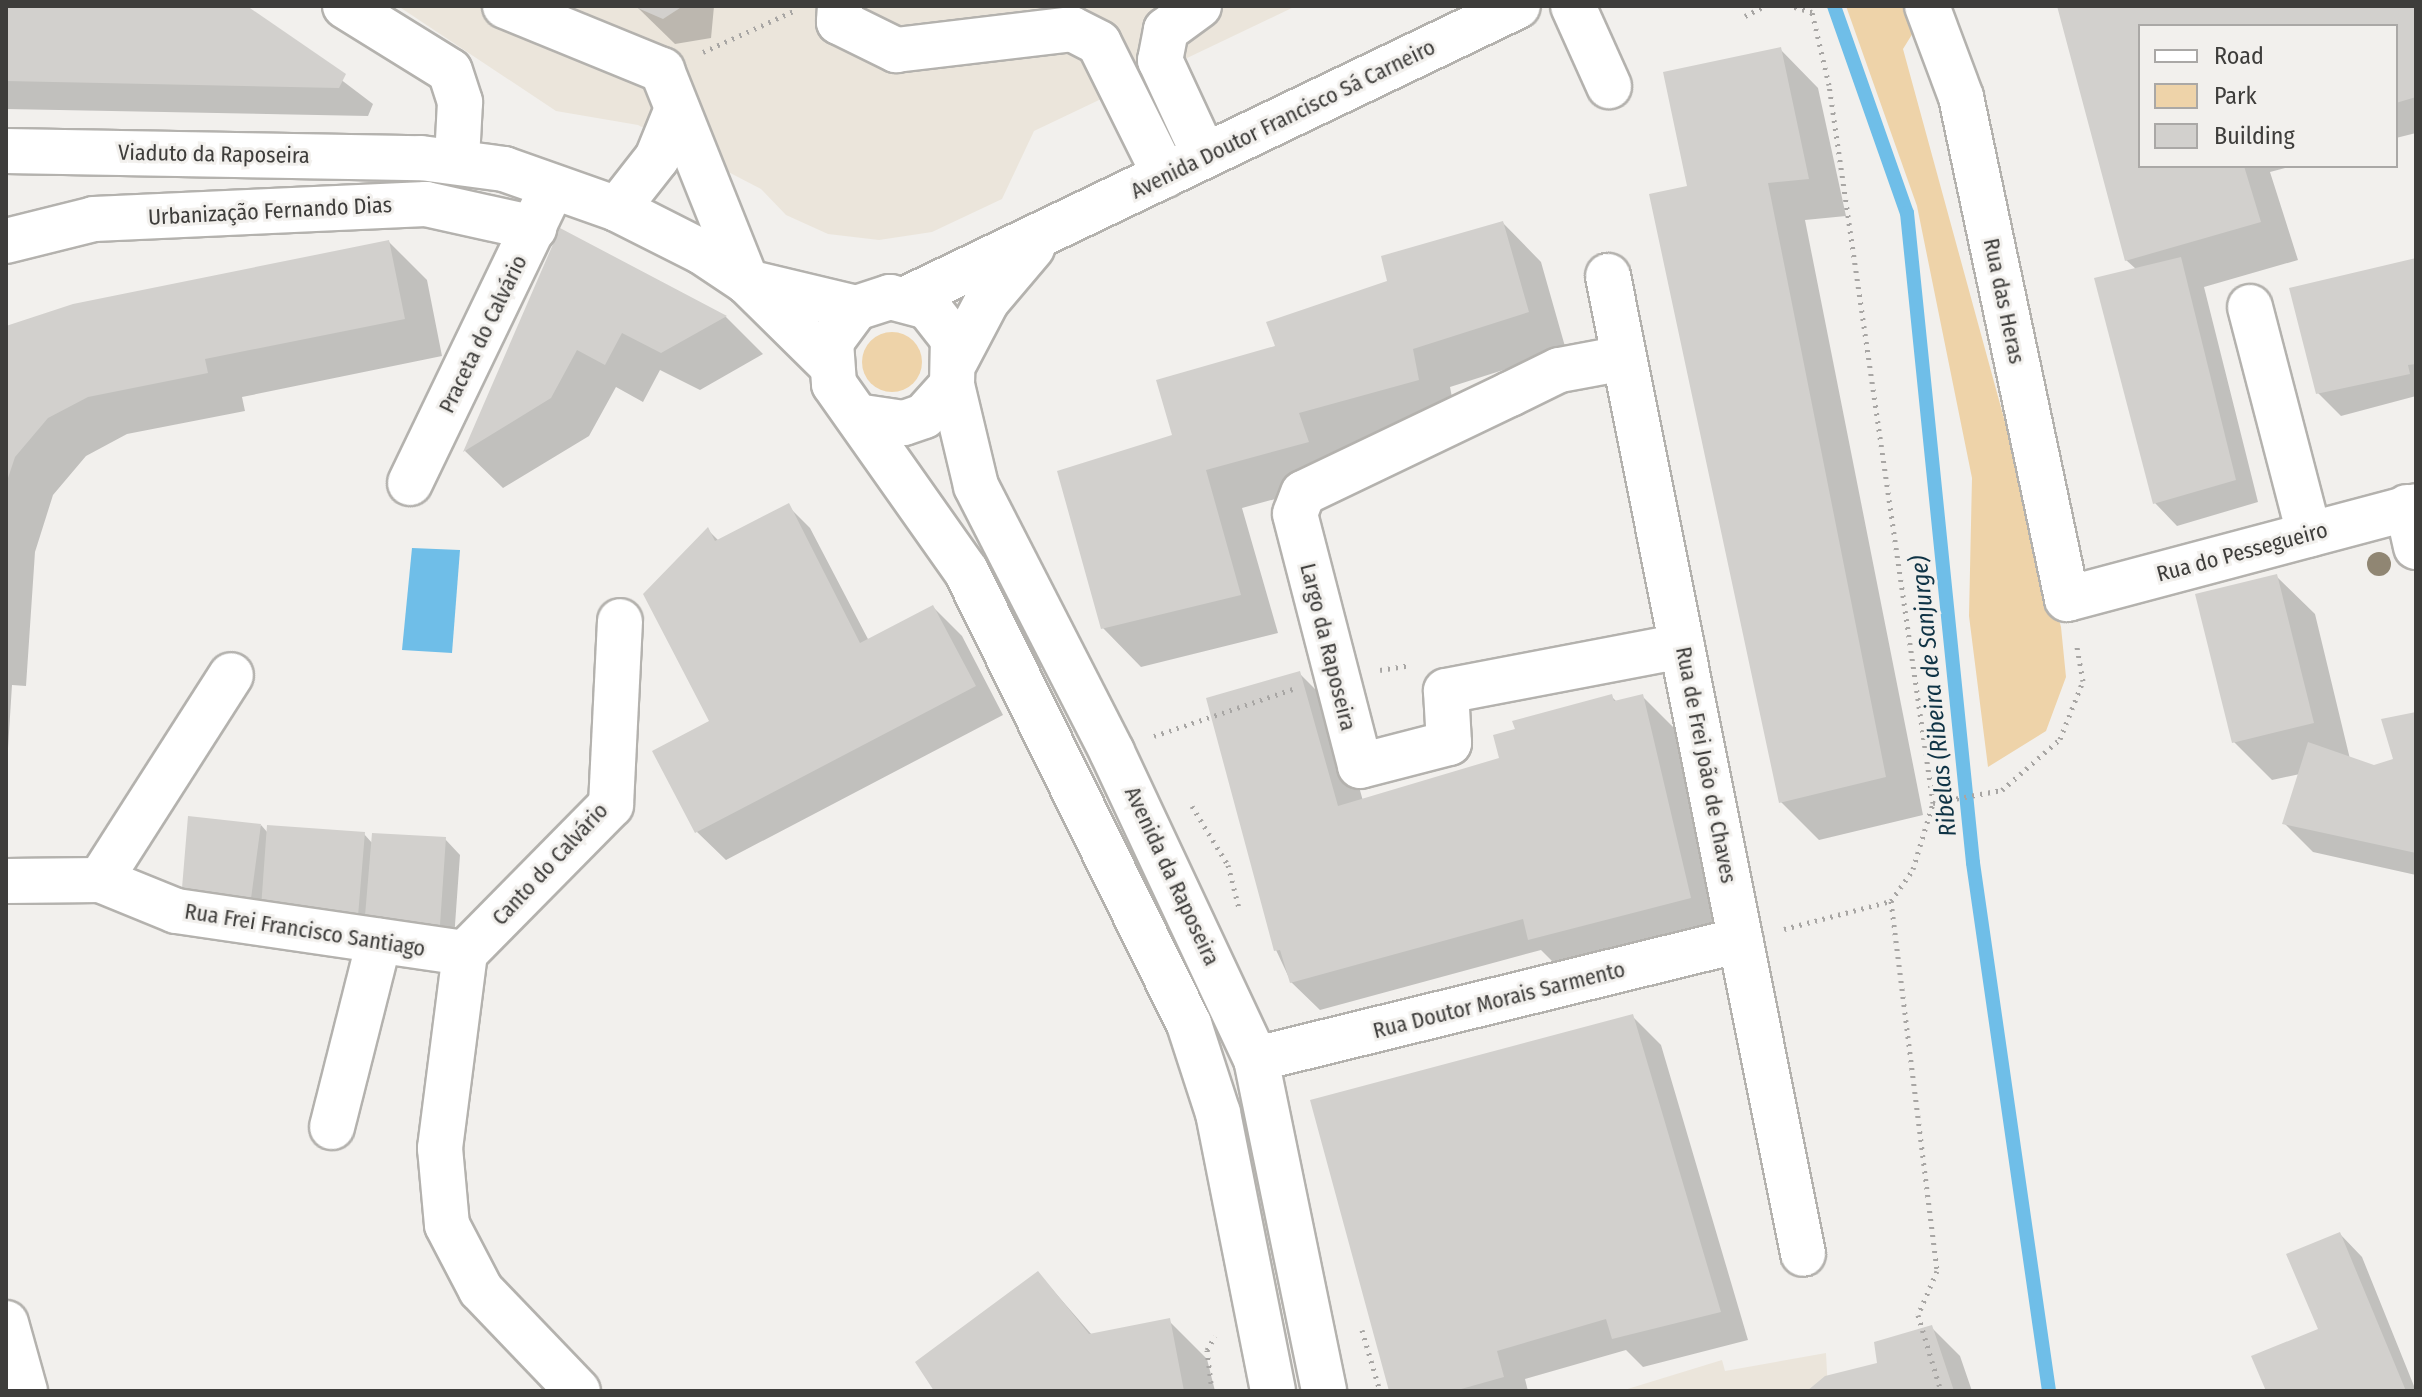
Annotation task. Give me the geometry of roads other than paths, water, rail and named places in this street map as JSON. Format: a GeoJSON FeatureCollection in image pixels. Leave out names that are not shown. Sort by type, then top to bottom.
{"type":"FeatureCollection","features":[{"type":"Feature","properties":{"kind":"street"},"geometry":{"type":"LineString","coordinates":[[345,6],[450,71],[460,102],[439,159],[554,184],[675,237],[747,282],[829,363]]}},
{"type":"Feature","properties":{"kind":"street"},"geometry":{"type":"LineString","coordinates":[[505,6],[669,90],[747,282]]}},
{"type":"Feature","properties":{"kind":"street"},"geometry":{"type":"LineString","coordinates":[[840,6],[839,22],[896,50],[1072,29],[1099,43],[1165,176]]}},
{"type":"Feature","properties":{"kind":"street"},"geometry":{"type":"LineString","coordinates":[[1199,6],[1166,30],[1160,60],[1204,155]]}},
{"type":"Feature","properties":{"kind":"street","name":"Avenida Doutor Francisco Sá Carneiro"},"geometry":{"type":"LineString","coordinates":[[908,298],[1518,6]]}},
{"type":"Feature","properties":{"kind":"street"},"geometry":{"type":"LineString","coordinates":[[1573,6],[1609,86]]}},
{"type":"Feature","properties":{"kind":"street","name":"Rua das Heras"},"geometry":{"type":"LineString","coordinates":[[1927,6],[1961,97],[2067,599]]}},
{"type":"Feature","properties":{"kind":"street"},"geometry":{"type":"LineString","coordinates":[[617,209],[657,158],[669,90]]}},
{"type":"Feature","properties":{"kind":"street","name":"Viaduto da Raposeira"},"geometry":{"type":"LineString","coordinates":[[6,151],[439,159]]}},
{"type":"Feature","properties":{"kind":"street"},"geometry":{"type":"LineString","coordinates":[[675,237],[700,165]]}},
{"type":"Feature","properties":{"kind":"street","name":"Praceta do Calvário"},"geometry":{"type":"LineString","coordinates":[[410,483],[554,184]]}},
{"type":"Feature","properties":{"kind":"street","name":"Urbanização Fernando Dias"},"geometry":{"type":"LineString","coordinates":[[6,241],[94,219],[426,204],[534,228]]}},
{"type":"Feature","properties":{"kind":"street","name":"Avenida Doutor Francisco Sá Carneiro"},"geometry":{"type":"LineString","coordinates":[[954,373],[996,287],[1047,231]]}},
{"type":"Feature","properties":{"kind":"street","name":"Rua de Frei João de Chaves"},"geometry":{"type":"LineString","coordinates":[[1608,276],[1803,1254]]}},
{"type":"Feature","properties":{"kind":"street"},"geometry":{"type":"LineString","coordinates":[[747,282],[856,308],[908,298]]}},
{"type":"Feature","properties":{"kind":"street","name":"Avenida da Raposeira"},"geometry":{"type":"LineString","coordinates":[[908,298],[943,321],[976,486],[1112,752],[1256,1059],[1324,1391]]}},
{"type":"Feature","properties":{"kind":"street"},"geometry":{"type":"LineString","coordinates":[[2250,307],[2309,534]]}},
{"type":"Feature","properties":{"kind":"street"},"geometry":{"type":"LineString","coordinates":[[856,308],[831,342],[829,363],[839,394],[863,417],[972,583],[1189,1024],[1218,1113],[1273,1391]]}},
{"type":"Feature","properties":{"kind":"street","name":"Largo da Raposeira"},"geometry":{"type":"LineString","coordinates":[[1624,358],[1559,370],[1303,493],[1295,514],[1360,766],[1372,767],[1449,743],[1446,691],[1682,646]]}},
{"type":"Feature","properties":{"kind":"street"},"geometry":{"type":"LineString","coordinates":[[863,417],[914,420],[954,373]]}},
{"type":"Feature","properties":{"kind":"street","name":"Rua do Pessegueiro"},"geometry":{"type":"LineString","coordinates":[[2067,599],[2309,534],[2413,520]]}},
{"type":"Feature","properties":{"kind":"street","name":"Canto do Calvário"},"geometry":{"type":"LineString","coordinates":[[465,953],[611,805],[620,621]]}},
{"type":"Feature","properties":{"kind":"street"},"geometry":{"type":"LineString","coordinates":[[100,880],[231,675]]}},
{"type":"Feature","properties":{"kind":"street","name":"Rua Frei Francisco Santiago"},"geometry":{"type":"LineString","coordinates":[[6,881],[100,880],[176,911],[465,953]]}},
{"type":"Feature","properties":{"kind":"street","name":"Rua Doutor Morais Sarmento"},"geometry":{"type":"LineString","coordinates":[[1256,1059],[1741,940]]}},
{"type":"Feature","properties":{"kind":"street"},"geometry":{"type":"LineString","coordinates":[[332,1127],[379,941]]}},
{"type":"Feature","properties":{"kind":"street"},"geometry":{"type":"LineString","coordinates":[[465,953],[440,1148],[447,1225],[481,1290],[578,1391]]}},
{"type":"Feature","properties":{"kind":"street"},"geometry":{"type":"LineString","coordinates":[[6,1323],[25,1391]]}},
{"type":"Feature","properties":{"kind":"water"},"geometry":{"type":"Polygon","coordinates":[[[412,548],[460,550],[452,653],[402,650],[412,548]]]}},
{"type":"Feature","properties":{"kind":"waterway","name":"Ribelas (Ribeira de Sanjurge)"},"geometry":{"type":"LineString","coordinates":[[1834,6],[1907,213],[1973,863],[2049,1391]]}}]}
